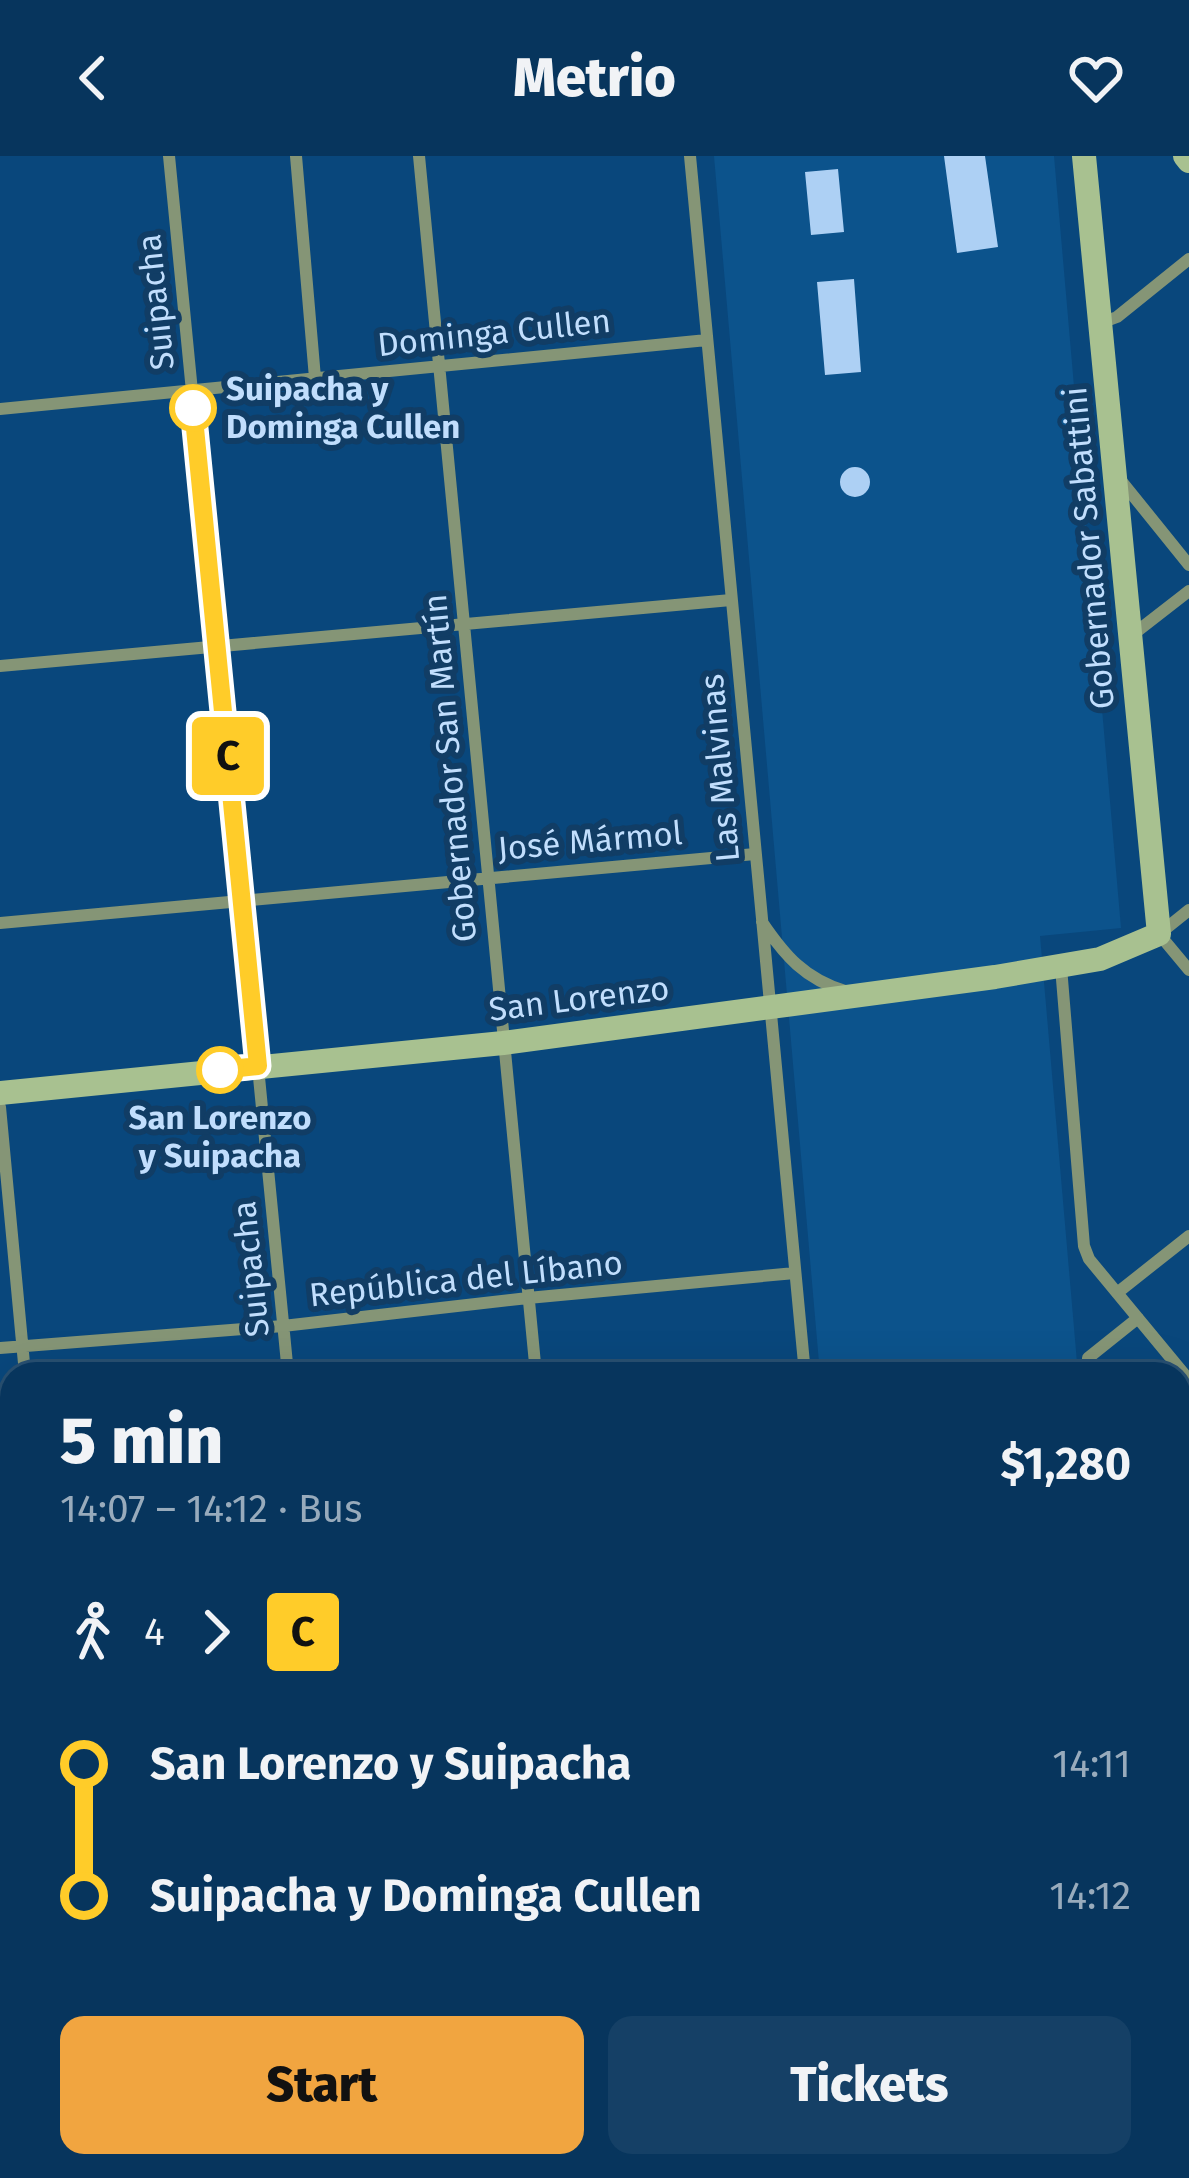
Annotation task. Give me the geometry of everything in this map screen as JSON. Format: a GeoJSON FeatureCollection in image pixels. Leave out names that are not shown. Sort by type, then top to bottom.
{"type":"FeatureCollection","features":[{"type":"Feature","properties":{"kind":"main road","name":"Gobernador Sabattini"},"geometry":{"type":"LineString","coordinates":[[1084,156],[1159,934]]}},
{"type":"Feature","properties":{"kind":"main road","name":"San Lorenzo"},"geometry":{"type":"LineString","coordinates":[[0,1093],[503,1043],[858,995],[1061,967],[1124,952],[1159,934]]}},
{"type":"Feature","properties":{"kind":"street","name":"Suipacha"},"geometry":{"type":"LineString","coordinates":[[169,156],[287,1362]]}},
{"type":"Feature","properties":{"kind":"street"},"geometry":{"type":"LineString","coordinates":[[296,156],[315,378]]}},
{"type":"Feature","properties":{"kind":"street","name":"Gobernador San Martín"},"geometry":{"type":"LineString","coordinates":[[419,156],[535,1362]]}},
{"type":"Feature","properties":{"kind":"street","name":"Las Malvinas"},"geometry":{"type":"LineString","coordinates":[[690,156],[804,1362]]}},
{"type":"Feature","properties":{"kind":"street"},"geometry":{"type":"LineString","coordinates":[[1101,323],[1117,316],[1189,259]]}},
{"type":"Feature","properties":{"kind":"street","name":"Dominga Cullen"},"geometry":{"type":"LineString","coordinates":[[0,409],[707,340]]}},
{"type":"Feature","properties":{"kind":"street"},"geometry":{"type":"LineString","coordinates":[[1117,476],[1189,565]]}},
{"type":"Feature","properties":{"kind":"street"},"geometry":{"type":"LineString","coordinates":[[1131,636],[1189,591]]}},
{"type":"Feature","properties":{"kind":"street"},"geometry":{"type":"LineString","coordinates":[[0,665],[731,600]]}},
{"type":"Feature","properties":{"kind":"street","name":"José Mármol"},"geometry":{"type":"LineString","coordinates":[[0,923],[755,854]]}},
{"type":"Feature","properties":{"kind":"street"},"geometry":{"type":"LineString","coordinates":[[1189,910],[1159,934],[1189,970]]}},
{"type":"Feature","properties":{"kind":"street"},"geometry":{"type":"LineString","coordinates":[[761,921],[793,964],[809,977],[858,995]]}},
{"type":"Feature","properties":{"kind":"street"},"geometry":{"type":"LineString","coordinates":[[1061,967],[1084,1246],[1089,1259],[1174,1362]]}},
{"type":"Feature","properties":{"kind":"street"},"geometry":{"type":"LineString","coordinates":[[0,1107],[24,1362]]}},
{"type":"Feature","properties":{"kind":"street"},"geometry":{"type":"LineString","coordinates":[[1118,1293],[1189,1236]]}},
{"type":"Feature","properties":{"kind":"street","name":"República del Líbano"},"geometry":{"type":"LineString","coordinates":[[0,1348],[284,1326],[795,1273]]}},
{"type":"Feature","properties":{"kind":"street"},"geometry":{"type":"LineString","coordinates":[[1088,1362],[1138,1318]]}},
{"type":"Feature","properties":{"kind":"shaded area"},"geometry":{"type":"Polygon","coordinates":[[[714,156],[1054,156],[1121,928],[1040,936],[1077,1362],[819,1362],[714,156]]]}},
{"type":"Feature","properties":{"kind":"building"},"geometry":{"type":"Polygon","coordinates":[[[944,156],[985,156],[998,247],[957,253],[944,156]]]}},
{"type":"Feature","properties":{"kind":"building"},"geometry":{"type":"Polygon","coordinates":[[[838,169],[844,232],[811,235],[805,172],[838,169]]]}},
{"type":"Feature","properties":{"kind":"building"},"geometry":{"type":"Polygon","coordinates":[[[854,279],[861,372],[825,375],[817,282],[854,279]]]}},
{"type":"Feature","properties":{"kind":"building"},"geometry":{"type":"Polygon","coordinates":[[[855,467],[866,471],[870,482],[866,493],[855,497],[844,493],[840,482],[844,471],[855,467]]]}},
{"type":"Feature","properties":{"kind":"bus line","name":"C"},"geometry":{"type":"LineString","coordinates":[[193,408],[258,1066],[220,1070]]}},
{"type":"Feature","properties":{"kind":"place","name":"Suipacha y Dominga Cullen"},"geometry":{"type":"Point","coordinates":[193,408]}},
{"type":"Feature","properties":{"kind":"place","name":"San Lorenzo y Suipacha"},"geometry":{"type":"Point","coordinates":[220,1070]}}]}
